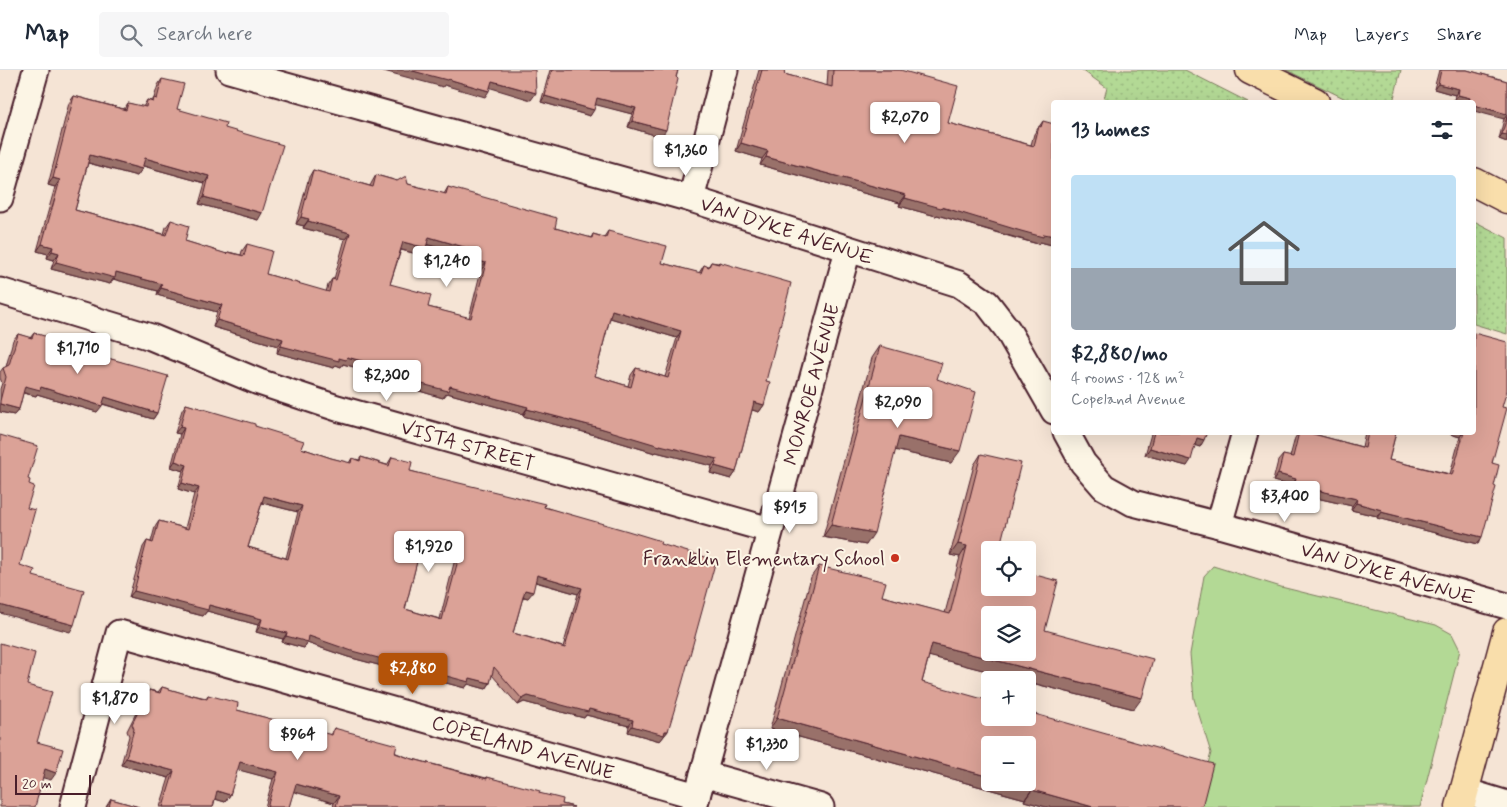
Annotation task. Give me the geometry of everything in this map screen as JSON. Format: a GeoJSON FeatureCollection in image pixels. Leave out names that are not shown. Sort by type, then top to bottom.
{"type":"FeatureCollection","features":[{"type":"Feature","properties":{"kind":"main road"},"geometry":{"type":"LineString","coordinates":[[1250,70],[1311,100]]}},
{"type":"Feature","properties":{"kind":"main road"},"geometry":{"type":"LineString","coordinates":[[1476,183],[1507,199]]}},
{"type":"Feature","properties":{"kind":"main road"},"geometry":{"type":"LineString","coordinates":[[1462,799],[1507,632]]}},
{"type":"Feature","properties":{"kind":"street"},"geometry":{"type":"LineString","coordinates":[[0,198],[36,70]]}},
{"type":"Feature","properties":{"kind":"street","name":"VAN DYKE AVENUE"},"geometry":{"type":"LineString","coordinates":[[229,70],[691,199],[959,284],[987,302],[1007,329],[1051,406]]}},
{"type":"Feature","properties":{"kind":"street"},"geometry":{"type":"LineString","coordinates":[[691,199],[725,70]]}},
{"type":"Feature","properties":{"kind":"street","name":"MONROE AVENUE"},"geometry":{"type":"LineString","coordinates":[[698,792],[848,250]]}},
{"type":"Feature","properties":{"kind":"street","name":"VISTA STREET"},"geometry":{"type":"LineString","coordinates":[[0,291],[151,337],[259,382],[337,408],[770,530]]}},
{"type":"Feature","properties":{"kind":"street","name":"VAN DYKE AVENUE"},"geometry":{"type":"LineString","coordinates":[[1068,435],[1083,463],[1104,488],[1133,503],[1220,525],[1507,606]]}},
{"type":"Feature","properties":{"kind":"street"},"geometry":{"type":"LineString","coordinates":[[1220,525],[1244,435]]}},
{"type":"Feature","properties":{"kind":"street","name":"COPELAND AVENUE"},"geometry":{"type":"LineString","coordinates":[[73,807],[119,633],[698,792],[821,807]]}},
{"type":"Feature","properties":{"kind":"street"},"geometry":{"type":"LineString","coordinates":[[1462,799],[1507,804]]}},
{"type":"Feature","properties":{"kind":"green space"},"geometry":{"type":"Polygon","coordinates":[[[1082,70],[1185,70],[1244,100],[1104,100],[1107,88],[1082,70]]]}},
{"type":"Feature","properties":{"kind":"green space"},"geometry":{"type":"Polygon","coordinates":[[[1286,70],[1401,70],[1394,100],[1348,100],[1286,70]]]}},
{"type":"Feature","properties":{"kind":"green space"},"geometry":{"type":"Polygon","coordinates":[[[1476,222],[1507,238],[1507,334],[1476,325],[1476,222]]]}},
{"type":"Feature","properties":{"kind":"green space"},"geometry":{"type":"Polygon","coordinates":[[[1213,566],[1281,587],[1436,625],[1452,634],[1460,650],[1420,807],[1196,807],[1211,753],[1194,699],[1190,654],[1204,576],[1213,566]]]}},
{"type":"Feature","properties":{"kind":"building"},"geometry":{"type":"Polygon","coordinates":[[[409,70],[535,70],[536,93],[492,81],[489,91],[409,70]]]}},
{"type":"Feature","properties":{"kind":"building"},"geometry":{"type":"Polygon","coordinates":[[[552,70],[678,70],[676,77],[678,79],[666,130],[632,121],[636,108],[597,98],[594,110],[545,96],[552,70]]]}},
{"type":"Feature","properties":{"kind":"building"},"geometry":{"type":"Polygon","coordinates":[[[762,70],[785,70],[784,74],[832,87],[833,70],[900,70],[958,86],[948,123],[1034,146],[1039,126],[1041,127],[1043,121],[1051,123],[1051,235],[1044,234],[1043,237],[1021,231],[905,198],[906,195],[766,157],[768,151],[741,143],[762,70]]]}},
{"type":"Feature","properties":{"kind":"building"},"geometry":{"type":"Polygon","coordinates":[[[1441,70],[1467,70],[1507,81],[1507,114],[1476,106],[1476,100],[1470,100],[1470,98],[1458,95],[1459,89],[1438,84],[1441,70]]]}},
{"type":"Feature","properties":{"kind":"building"},"geometry":{"type":"Polygon","coordinates":[[[162,79],[184,84],[177,109],[226,123],[225,128],[283,145],[262,213],[204,197],[209,176],[145,158],[142,169],[90,155],[75,210],[166,235],[171,220],[189,226],[185,241],[227,254],[228,252],[244,256],[247,244],[272,251],[266,274],[329,292],[332,279],[336,280],[350,233],[308,221],[309,219],[301,217],[313,170],[373,187],[376,175],[397,181],[406,176],[408,184],[446,194],[448,187],[557,218],[555,228],[592,238],[593,234],[606,238],[608,231],[667,246],[662,263],[701,273],[704,265],[709,267],[711,262],[719,264],[719,262],[791,283],[766,381],[770,382],[764,405],[754,402],[736,472],[715,466],[717,459],[660,446],[450,386],[448,391],[411,381],[413,375],[347,357],[346,360],[339,358],[339,361],[281,346],[283,339],[217,320],[222,305],[161,288],[162,284],[116,272],[115,278],[56,262],[59,253],[52,251],[53,247],[42,244],[60,180],[53,178],[74,96],[126,110],[128,103],[146,107],[147,100],[153,102],[154,98],[157,99],[162,79]],[[429,237],[426,248],[403,242],[390,284],[431,295],[428,307],[471,318],[486,263],[468,258],[471,249],[429,237]],[[612,310],[595,376],[631,387],[636,368],[668,378],[681,331],[612,310]]]}},
{"type":"Feature","properties":{"kind":"building"},"geometry":{"type":"Polygon","coordinates":[[[1507,117],[1507,135],[1502,134],[1507,117]]]}},
{"type":"Feature","properties":{"kind":"building"},"geometry":{"type":"Polygon","coordinates":[[[34,333],[105,354],[104,357],[168,376],[157,413],[105,397],[102,406],[41,387],[40,390],[25,386],[19,409],[0,404],[6,377],[3,368],[9,365],[18,334],[32,338],[34,333]]]}},
{"type":"Feature","properties":{"kind":"building"},"geometry":{"type":"Polygon","coordinates":[[[1476,334],[1507,342],[1507,390],[1502,407],[1507,408],[1492,463],[1499,465],[1494,486],[1496,487],[1482,537],[1381,512],[1382,510],[1356,503],[1357,499],[1316,490],[1315,492],[1294,486],[1296,479],[1278,474],[1283,455],[1293,457],[1298,435],[1317,435],[1365,448],[1367,435],[1395,435],[1389,460],[1452,475],[1463,435],[1476,435],[1476,334]]]}},
{"type":"Feature","properties":{"kind":"building"},"geometry":{"type":"Polygon","coordinates":[[[880,346],[942,363],[937,379],[976,392],[960,451],[899,437],[874,533],[831,525],[880,346]]]}},
{"type":"Feature","properties":{"kind":"building"},"geometry":{"type":"Polygon","coordinates":[[[186,404],[255,424],[255,426],[304,441],[301,448],[331,458],[351,463],[352,458],[360,461],[361,457],[389,466],[392,457],[412,462],[410,471],[545,504],[544,507],[661,541],[660,544],[716,560],[668,731],[665,731],[664,735],[632,726],[633,720],[589,709],[588,712],[528,696],[522,699],[494,667],[490,683],[470,678],[469,682],[352,651],[309,636],[308,642],[286,636],[287,633],[260,626],[262,619],[209,605],[208,610],[134,591],[147,541],[153,543],[159,521],[188,529],[199,488],[182,483],[187,465],[175,461],[184,428],[180,427],[186,404]],[[264,496],[248,547],[288,559],[302,506],[264,496]],[[423,538],[405,609],[442,620],[461,549],[423,538]],[[537,575],[533,592],[525,590],[513,633],[565,648],[582,588],[537,575]]]}},
{"type":"Feature","properties":{"kind":"building"},"geometry":{"type":"Polygon","coordinates":[[[0,435],[38,446],[28,479],[30,480],[29,484],[34,486],[27,508],[35,510],[20,565],[35,570],[33,576],[84,590],[74,625],[0,605],[0,435]]]}},
{"type":"Feature","properties":{"kind":"building"},"geometry":{"type":"Polygon","coordinates":[[[1153,435],[1206,435],[1204,440],[1197,438],[1191,460],[1150,448],[1153,435]]]}},
{"type":"Feature","properties":{"kind":"building"},"geometry":{"type":"Polygon","coordinates":[[[981,454],[1021,463],[1001,541],[981,541],[981,596],[1036,596],[1036,575],[1058,581],[1045,630],[1153,659],[1142,698],[998,661],[1036,661],[1036,606],[981,606],[981,657],[932,644],[922,682],[981,698],[981,726],[1036,726],[1036,714],[1213,764],[1202,807],[1093,807],[1036,791],[1036,736],[981,736],[981,775],[777,718],[819,566],[886,582],[882,596],[950,614],[967,546],[958,544],[981,454]]]}},
{"type":"Feature","properties":{"kind":"building"},"geometry":{"type":"Polygon","coordinates":[[[0,643],[35,653],[27,685],[52,692],[37,742],[63,749],[56,773],[45,769],[35,807],[0,807],[0,643]]]}},
{"type":"Feature","properties":{"kind":"building"},"geometry":{"type":"Polygon","coordinates":[[[162,687],[207,699],[208,695],[238,703],[237,710],[332,735],[334,728],[397,745],[395,753],[409,758],[540,791],[539,793],[563,799],[562,804],[574,807],[341,807],[336,806],[339,796],[296,784],[289,807],[267,807],[278,772],[240,762],[230,795],[217,791],[213,807],[163,807],[174,771],[126,758],[134,729],[132,724],[149,690],[160,693],[162,687]]]}},
{"type":"Feature","properties":{"kind":"building"},"geometry":{"type":"Polygon","coordinates":[[[111,799],[139,807],[109,807],[111,799]]]}},
{"type":"Feature","properties":{"kind":"place","name":"Franklin Elementary School"},"geometry":{"type":"Point","coordinates":[895,558]}}]}
